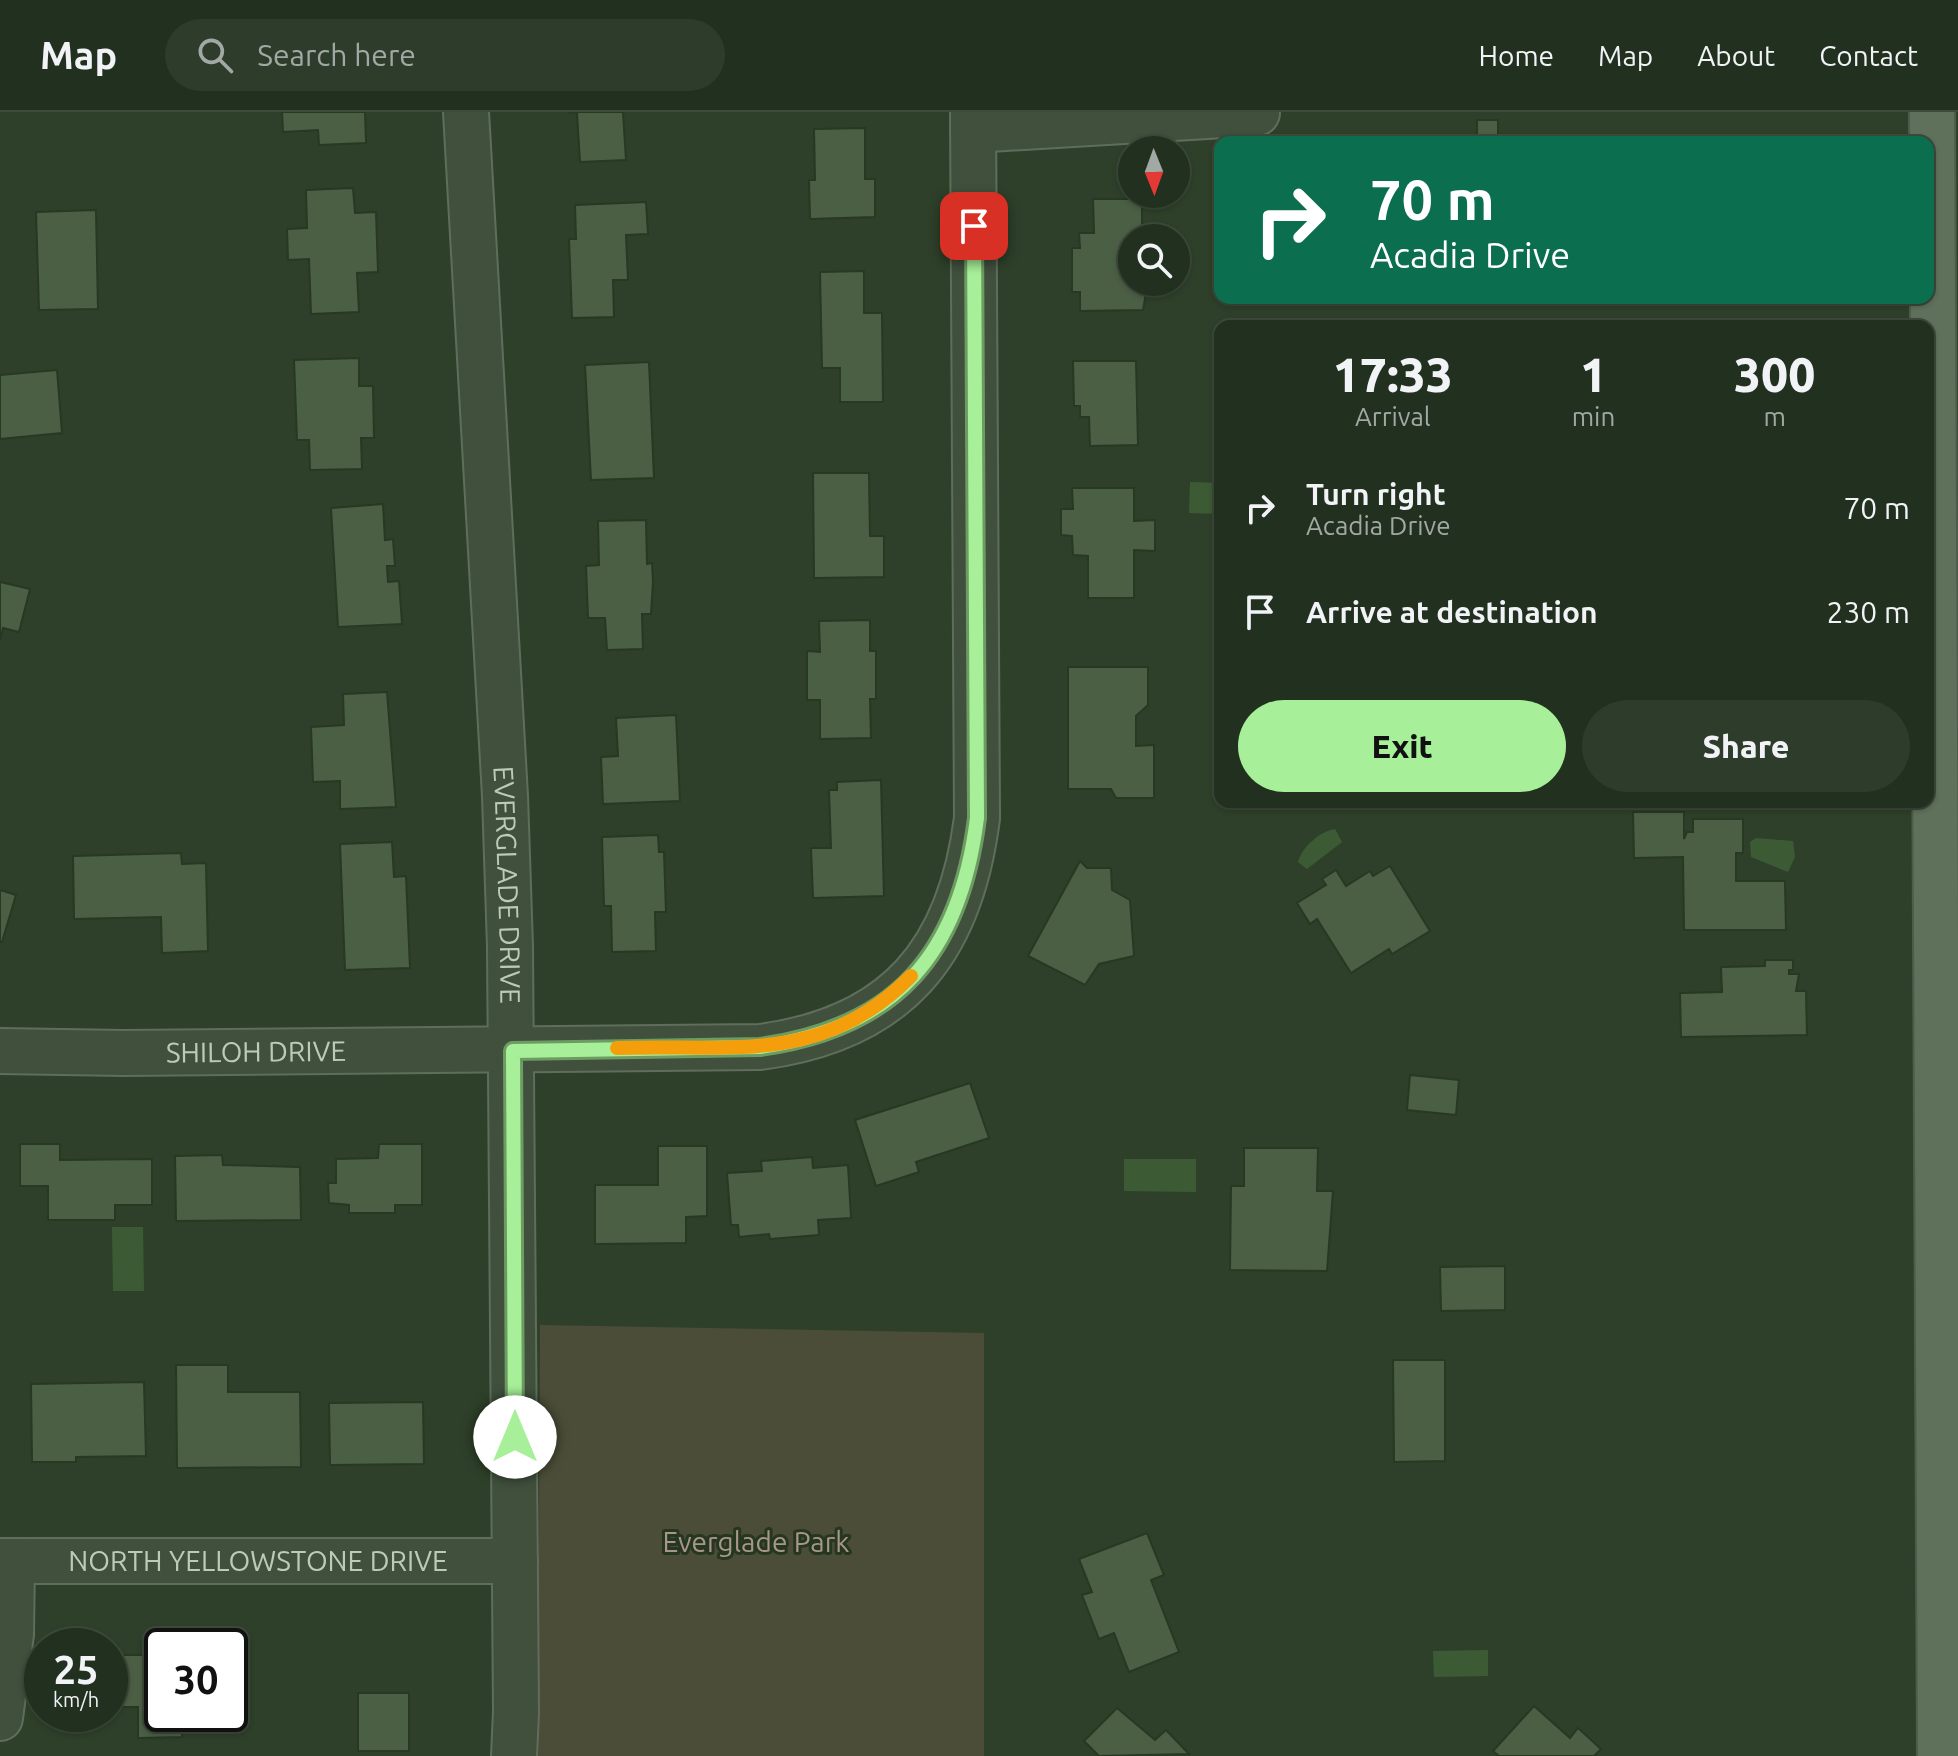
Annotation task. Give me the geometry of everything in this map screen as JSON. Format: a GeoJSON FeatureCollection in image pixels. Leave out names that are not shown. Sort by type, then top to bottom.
{"type":"FeatureCollection","features":[{"type":"Feature","properties":{"kind":"main road"},"geometry":{"type":"LineString","coordinates":[[1932,112],[1932,136]]}},
{"type":"Feature","properties":{"kind":"main road"},"geometry":{"type":"LineString","coordinates":[[1934,211],[1947,855],[1940,1756]]}},
{"type":"Feature","properties":{"kind":"street","name":"EVERGLADE DRIVE"},"geometry":{"type":"LineString","coordinates":[[466,112],[505,796],[513,1051],[514,1756]]}},
{"type":"Feature","properties":{"kind":"street"},"geometry":{"type":"LineString","coordinates":[[973,121],[1257,113]]}},
{"type":"Feature","properties":{"kind":"street","name":"SHILOH DRIVE"},"geometry":{"type":"LineString","coordinates":[[0,1051],[513,1051],[760,1047],[799,1042],[839,1030],[889,999],[938,945],[953,920],[971,869],[977,818],[973,121]]}},
{"type":"Feature","properties":{"kind":"street"},"geometry":{"type":"LineString","coordinates":[[0,1718],[11,1634],[6,1561]]}},
{"type":"Feature","properties":{"kind":"street","name":"NORTH YELLOWSTONE DRIVE"},"geometry":{"type":"LineString","coordinates":[[6,1561],[515,1561]]}},
{"type":"Feature","properties":{"kind":"green space","name":"Everglade Park"},"geometry":{"type":"Polygon","coordinates":[[[540,1325],[984,1333],[984,1756],[538,1756],[540,1325]]]}},
{"type":"Feature","properties":{"kind":"shaded area"},"geometry":{"type":"Polygon","coordinates":[[[1190,482],[1214,483],[1214,514],[1189,513],[1190,482]]]}},
{"type":"Feature","properties":{"kind":"shaded area"},"geometry":{"type":"Polygon","coordinates":[[[1335,829],[1342,842],[1307,869],[1298,862],[1312,841],[1335,829]]]}},
{"type":"Feature","properties":{"kind":"shaded area"},"geometry":{"type":"Polygon","coordinates":[[[1756,838],[1793,841],[1795,857],[1788,872],[1751,857],[1750,842],[1756,838]]]}},
{"type":"Feature","properties":{"kind":"shaded area"},"geometry":{"type":"Polygon","coordinates":[[[1124,1159],[1196,1159],[1196,1192],[1124,1191],[1124,1159]]]}},
{"type":"Feature","properties":{"kind":"shaded area"},"geometry":{"type":"Polygon","coordinates":[[[112,1227],[143,1227],[144,1291],[113,1291],[112,1227]]]}},
{"type":"Feature","properties":{"kind":"shaded area"},"geometry":{"type":"Polygon","coordinates":[[[1488,1650],[1488,1676],[1434,1677],[1433,1651],[1488,1650]]]}},
{"type":"Feature","properties":{"kind":"building"},"geometry":{"type":"Polygon","coordinates":[[[282,112],[365,112],[366,143],[319,145],[318,130],[283,132],[282,112]]]}},
{"type":"Feature","properties":{"kind":"building"},"geometry":{"type":"Polygon","coordinates":[[[567,112],[623,112],[626,160],[580,162],[577,113],[567,112]]]}},
{"type":"Feature","properties":{"kind":"building"},"geometry":{"type":"Polygon","coordinates":[[[1477,120],[1498,120],[1498,136],[1477,136],[1477,120]]]}},
{"type":"Feature","properties":{"kind":"building"},"geometry":{"type":"Polygon","coordinates":[[[865,128],[865,179],[875,179],[875,217],[810,219],[809,180],[815,180],[814,129],[865,128]]]}},
{"type":"Feature","properties":{"kind":"building"},"geometry":{"type":"Polygon","coordinates":[[[353,188],[355,213],[376,212],[378,272],[357,273],[359,312],[311,314],[309,259],[288,260],[287,229],[307,228],[306,190],[353,188]]]}},
{"type":"Feature","properties":{"kind":"building"},"geometry":{"type":"Polygon","coordinates":[[[1093,199],[1118,199],[1118,208],[1142,208],[1142,224],[1118,224],[1118,296],[1146,296],[1143,310],[1080,311],[1080,292],[1072,292],[1072,248],[1080,248],[1079,233],[1094,233],[1093,199]]]}},
{"type":"Feature","properties":{"kind":"building"},"geometry":{"type":"Polygon","coordinates":[[[646,202],[648,234],[626,235],[628,280],[613,280],[614,317],[572,318],[569,239],[576,239],[575,205],[646,202]]]}},
{"type":"Feature","properties":{"kind":"building"},"geometry":{"type":"Polygon","coordinates":[[[96,210],[98,309],[39,310],[36,212],[96,210]]]}},
{"type":"Feature","properties":{"kind":"building"},"geometry":{"type":"Polygon","coordinates":[[[864,271],[864,313],[882,313],[883,402],[840,402],[840,368],[822,368],[820,272],[864,271]]]}},
{"type":"Feature","properties":{"kind":"building"},"geometry":{"type":"Polygon","coordinates":[[[359,358],[359,386],[373,386],[374,438],[361,438],[362,469],[310,470],[309,440],[297,440],[294,360],[359,358]]]}},
{"type":"Feature","properties":{"kind":"building"},"geometry":{"type":"Polygon","coordinates":[[[1073,361],[1136,361],[1138,445],[1090,446],[1089,417],[1080,417],[1080,406],[1074,406],[1073,361]]]}},
{"type":"Feature","properties":{"kind":"building"},"geometry":{"type":"Polygon","coordinates":[[[649,362],[654,478],[591,480],[585,365],[649,362]]]}},
{"type":"Feature","properties":{"kind":"building"},"geometry":{"type":"Polygon","coordinates":[[[57,370],[62,433],[0,439],[0,375],[57,370]]]}},
{"type":"Feature","properties":{"kind":"building"},"geometry":{"type":"Polygon","coordinates":[[[813,473],[869,473],[870,536],[884,536],[884,577],[814,578],[813,473]]]}},
{"type":"Feature","properties":{"kind":"building"},"geometry":{"type":"Polygon","coordinates":[[[1072,488],[1134,488],[1134,521],[1155,520],[1155,551],[1134,550],[1134,598],[1088,598],[1088,556],[1073,555],[1072,536],[1061,535],[1061,509],[1073,509],[1072,488]]]}},
{"type":"Feature","properties":{"kind":"building"},"geometry":{"type":"Polygon","coordinates":[[[383,504],[385,540],[393,539],[395,566],[387,566],[388,582],[399,581],[402,624],[338,627],[331,508],[383,504]]]}},
{"type":"Feature","properties":{"kind":"building"},"geometry":{"type":"Polygon","coordinates":[[[646,520],[647,564],[652,563],[653,582],[651,614],[642,614],[643,649],[607,650],[605,618],[588,618],[586,566],[599,565],[598,521],[646,520]]]}},
{"type":"Feature","properties":{"kind":"building"},"geometry":{"type":"Polygon","coordinates":[[[0,582],[30,589],[19,632],[3,628],[0,640],[0,582]]]}},
{"type":"Feature","properties":{"kind":"building"},"geometry":{"type":"Polygon","coordinates":[[[870,620],[870,651],[876,651],[876,699],[870,699],[871,738],[820,739],[820,700],[807,700],[807,651],[820,652],[819,621],[870,620]]]}},
{"type":"Feature","properties":{"kind":"building"},"geometry":{"type":"Polygon","coordinates":[[[1068,667],[1148,667],[1148,705],[1136,716],[1136,746],[1154,745],[1154,798],[1116,798],[1111,789],[1068,789],[1068,667]]]}},
{"type":"Feature","properties":{"kind":"building"},"geometry":{"type":"Polygon","coordinates":[[[387,692],[396,807],[340,809],[340,781],[313,782],[311,727],[344,725],[343,694],[387,692]]]}},
{"type":"Feature","properties":{"kind":"building"},"geometry":{"type":"Polygon","coordinates":[[[676,715],[680,801],[603,804],[601,757],[618,756],[616,718],[676,715]]]}},
{"type":"Feature","properties":{"kind":"building"},"geometry":{"type":"Polygon","coordinates":[[[881,780],[884,896],[813,898],[811,848],[831,848],[829,790],[837,790],[837,782],[881,780]]]}},
{"type":"Feature","properties":{"kind":"building"},"geometry":{"type":"Polygon","coordinates":[[[1633,812],[1684,812],[1684,839],[1687,832],[1693,832],[1693,819],[1743,819],[1743,853],[1736,853],[1736,881],[1785,881],[1786,930],[1684,930],[1683,857],[1634,858],[1633,812]]]}},
{"type":"Feature","properties":{"kind":"building"},"geometry":{"type":"Polygon","coordinates":[[[658,835],[659,852],[664,852],[666,912],[655,912],[656,951],[612,952],[611,906],[604,906],[602,837],[658,835]]]}},
{"type":"Feature","properties":{"kind":"building"},"geometry":{"type":"Polygon","coordinates":[[[392,842],[394,877],[406,876],[410,968],[345,970],[340,844],[392,842]]]}},
{"type":"Feature","properties":{"kind":"building"},"geometry":{"type":"Polygon","coordinates":[[[181,853],[182,864],[206,863],[208,951],[162,953],[161,917],[74,919],[73,856],[181,853]]]}},
{"type":"Feature","properties":{"kind":"building"},"geometry":{"type":"Polygon","coordinates":[[[1080,861],[1087,868],[1111,868],[1112,890],[1130,900],[1134,956],[1099,964],[1085,985],[1028,956],[1080,861]]]}},
{"type":"Feature","properties":{"kind":"building"},"geometry":{"type":"Polygon","coordinates":[[[1390,866],[1430,931],[1392,954],[1389,949],[1351,973],[1317,919],[1310,924],[1297,903],[1326,885],[1322,879],[1336,870],[1346,886],[1370,871],[1373,876],[1390,866]]]}},
{"type":"Feature","properties":{"kind":"building"},"geometry":{"type":"Polygon","coordinates":[[[0,890],[16,895],[2,942],[0,942],[0,890]]]}},
{"type":"Feature","properties":{"kind":"building"},"geometry":{"type":"Polygon","coordinates":[[[1765,960],[1793,960],[1793,970],[1789,970],[1789,974],[1799,974],[1796,991],[1806,991],[1807,1035],[1681,1037],[1680,993],[1722,992],[1721,967],[1765,966],[1765,960]]]}},
{"type":"Feature","properties":{"kind":"building"},"geometry":{"type":"Polygon","coordinates":[[[1410,1075],[1459,1080],[1456,1115],[1407,1110],[1410,1075]]]}},
{"type":"Feature","properties":{"kind":"building"},"geometry":{"type":"Polygon","coordinates":[[[970,1083],[989,1138],[916,1162],[919,1172],[876,1186],[855,1120],[970,1083]]]}},
{"type":"Feature","properties":{"kind":"building"},"geometry":{"type":"Polygon","coordinates":[[[20,1144],[60,1144],[60,1160],[152,1159],[152,1205],[115,1205],[115,1220],[48,1220],[48,1186],[20,1186],[20,1144]]]}},
{"type":"Feature","properties":{"kind":"building"},"geometry":{"type":"Polygon","coordinates":[[[379,1144],[422,1144],[422,1205],[395,1205],[395,1213],[349,1213],[349,1205],[329,1203],[328,1183],[336,1183],[336,1159],[378,1158],[379,1144]]]}},
{"type":"Feature","properties":{"kind":"building"},"geometry":{"type":"Polygon","coordinates":[[[658,1146],[707,1146],[707,1216],[686,1217],[686,1243],[595,1244],[595,1185],[658,1185],[658,1146]]]}},
{"type":"Feature","properties":{"kind":"building"},"geometry":{"type":"Polygon","coordinates":[[[1244,1148],[1318,1148],[1317,1191],[1333,1191],[1327,1271],[1230,1270],[1231,1186],[1244,1186],[1244,1148]]]}},
{"type":"Feature","properties":{"kind":"building"},"geometry":{"type":"Polygon","coordinates":[[[222,1155],[223,1165],[300,1167],[301,1220],[176,1221],[175,1156],[222,1155]]]}},
{"type":"Feature","properties":{"kind":"building"},"geometry":{"type":"Polygon","coordinates":[[[812,1157],[813,1168],[848,1165],[851,1218],[818,1220],[819,1235],[770,1239],[769,1234],[739,1237],[738,1225],[731,1225],[727,1173],[762,1171],[761,1161],[812,1157]]]}},
{"type":"Feature","properties":{"kind":"building"},"geometry":{"type":"Polygon","coordinates":[[[1505,1266],[1505,1310],[1441,1311],[1440,1267],[1505,1266]]]}},
{"type":"Feature","properties":{"kind":"building"},"geometry":{"type":"Polygon","coordinates":[[[1393,1360],[1445,1360],[1445,1461],[1394,1462],[1393,1360]]]}},
{"type":"Feature","properties":{"kind":"building"},"geometry":{"type":"Polygon","coordinates":[[[176,1365],[228,1365],[228,1392],[300,1392],[301,1467],[177,1468],[176,1365]]]}},
{"type":"Feature","properties":{"kind":"building"},"geometry":{"type":"Polygon","coordinates":[[[144,1382],[146,1456],[76,1457],[76,1462],[32,1462],[31,1384],[144,1382]]]}},
{"type":"Feature","properties":{"kind":"building"},"geometry":{"type":"Polygon","coordinates":[[[423,1402],[424,1464],[330,1465],[329,1403],[423,1402]]]}},
{"type":"Feature","properties":{"kind":"building"},"geometry":{"type":"Polygon","coordinates":[[[1147,1533],[1164,1575],[1151,1580],[1179,1652],[1129,1672],[1114,1633],[1099,1639],[1082,1595],[1092,1592],[1079,1559],[1147,1533]]]}},
{"type":"Feature","properties":{"kind":"building"},"geometry":{"type":"Polygon","coordinates":[[[128,1655],[144,1655],[144,1732],[182,1732],[182,1737],[138,1738],[138,1707],[128,1707],[128,1655]]]}},
{"type":"Feature","properties":{"kind":"building"},"geometry":{"type":"Polygon","coordinates":[[[358,1693],[409,1693],[409,1751],[358,1751],[358,1693]]]}},
{"type":"Feature","properties":{"kind":"building"},"geometry":{"type":"Polygon","coordinates":[[[1534,1706],[1570,1738],[1578,1728],[1601,1749],[1594,1756],[1499,1756],[1493,1751],[1534,1706]]]}},
{"type":"Feature","properties":{"kind":"building"},"geometry":{"type":"Polygon","coordinates":[[[1117,1708],[1155,1740],[1166,1730],[1189,1754],[1099,1756],[1084,1741],[1117,1708]]]}},
{"type":"Feature","properties":{"kind":"slow traffic"},"geometry":{"type":"LineString","coordinates":[[617,1048],[760,1047],[799,1042],[839,1030],[889,999],[911,976]]}},
{"type":"Feature","properties":{"kind":"route"},"geometry":{"type":"LineString","coordinates":[[515,1437],[513,1051],[760,1047],[799,1042],[839,1030],[889,999],[921,966],[953,920],[971,869],[977,818],[974,226]]}}]}
